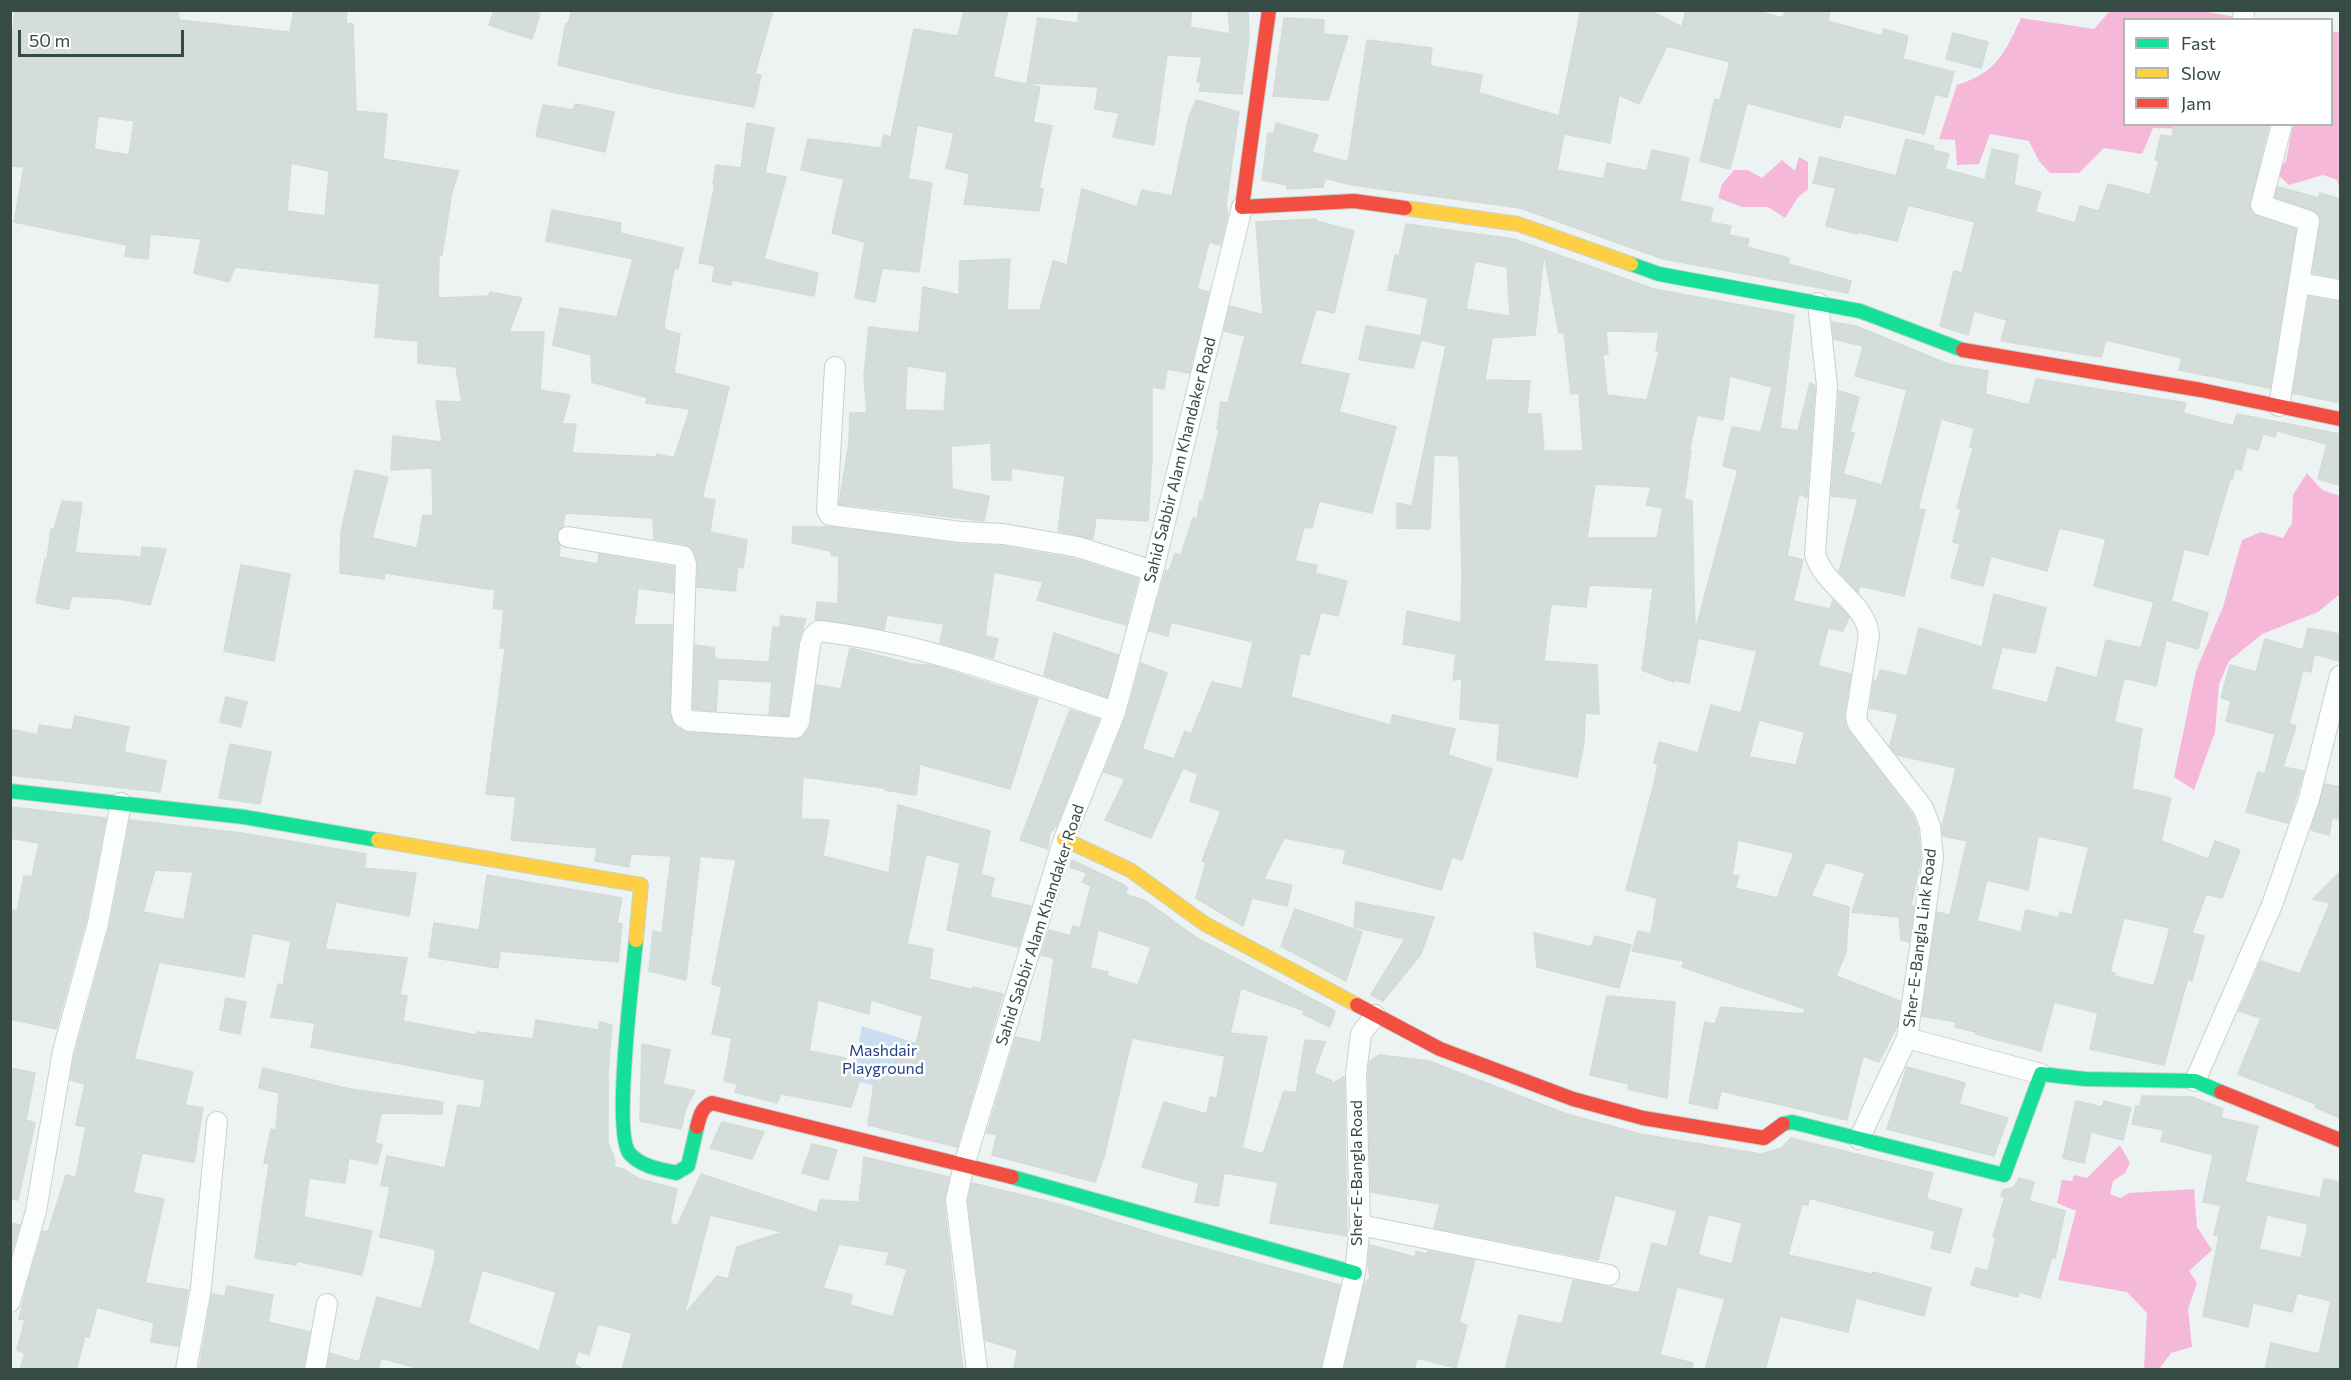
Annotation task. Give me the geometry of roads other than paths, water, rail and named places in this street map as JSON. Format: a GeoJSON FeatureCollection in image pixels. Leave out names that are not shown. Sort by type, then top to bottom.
{"type":"FeatureCollection","features":[{"type":"Feature","properties":{"kind":"street"},"geometry":{"type":"LineString","coordinates":[[1269,10],[1242,207],[1353,201],[1518,224],[1659,274],[1860,311],[1954,349],[2201,390],[2340,419]]}},
{"type":"Feature","properties":{"kind":"street"},"geometry":{"type":"LineString","coordinates":[[2279,406],[2308,221],[2261,205],[2281,126]]}},
{"type":"Feature","properties":{"kind":"street","name":"Sahid Sabbir Alam Khandaker Road"},"geometry":{"type":"LineString","coordinates":[[977,1370],[956,1200],[964,1165],[1064,839],[1115,712],[1153,571],[1242,207]]}},
{"type":"Feature","properties":{"kind":"street"},"geometry":{"type":"LineString","coordinates":[[2299,283],[2340,290]]}},
{"type":"Feature","properties":{"kind":"street","name":"Sher-E-Bangla Link Road"},"geometry":{"type":"LineString","coordinates":[[1818,303],[1827,386],[1815,554],[1822,571],[1868,624],[1869,635],[1856,707],[1858,724],[1923,808],[1932,842],[1933,858],[1906,1038],[1859,1139]]}},
{"type":"Feature","properties":{"kind":"street"},"geometry":{"type":"LineString","coordinates":[[835,367],[827,510],[830,515],[961,532],[1003,534],[1078,546],[1153,571]]}},
{"type":"Feature","properties":{"kind":"street"},"geometry":{"type":"LineString","coordinates":[[568,537],[683,556],[686,564],[681,711],[683,717],[690,721],[795,728],[799,722],[810,645],[813,636],[819,631],[864,636],[945,654],[1115,712]]}},
{"type":"Feature","properties":{"kind":"street"},"geometry":{"type":"LineString","coordinates":[[2194,1081],[2272,905],[2309,799],[2340,676]]}},
{"type":"Feature","properties":{"kind":"street"},"geometry":{"type":"LineString","coordinates":[[10,790],[244,817],[636,882],[641,885],[642,891],[624,1072],[622,1132],[629,1153],[643,1164],[676,1173],[683,1171],[688,1166],[701,1112],[705,1106],[712,1103],[1063,1189],[1172,1223],[1355,1273]]}},
{"type":"Feature","properties":{"kind":"street"},"geometry":{"type":"LineString","coordinates":[[10,1302],[36,1211],[63,1051],[98,923],[122,804]]}},
{"type":"Feature","properties":{"kind":"street"},"geometry":{"type":"LineString","coordinates":[[1064,839],[1130,870],[1205,924],[1440,1049],[1573,1099],[1643,1118],[1764,1138],[1781,1124],[1792,1122],[2004,1175],[2041,1074]]}},
{"type":"Feature","properties":{"kind":"street","name":"Sher-E-Bangla Road"},"geometry":{"type":"LineString","coordinates":[[1332,1370],[1355,1273],[1360,1225],[1356,1074],[1361,1034],[1375,1015]]}},
{"type":"Feature","properties":{"kind":"street"},"geometry":{"type":"LineString","coordinates":[[1906,1038],[2041,1074],[2085,1079],[2194,1081],[2340,1140]]}},
{"type":"Feature","properties":{"kind":"street"},"geometry":{"type":"LineString","coordinates":[[186,1370],[201,1288],[217,1122]]}},
{"type":"Feature","properties":{"kind":"street"},"geometry":{"type":"LineString","coordinates":[[1360,1225],[1609,1275]]}},
{"type":"Feature","properties":{"kind":"street"},"geometry":{"type":"LineString","coordinates":[[315,1370],[327,1304]]}},
{"type":"Feature","properties":{"kind":"park label","name":"Mashdair Playground"},"geometry":{"type":"Point","coordinates":[883,1060]}}]}
